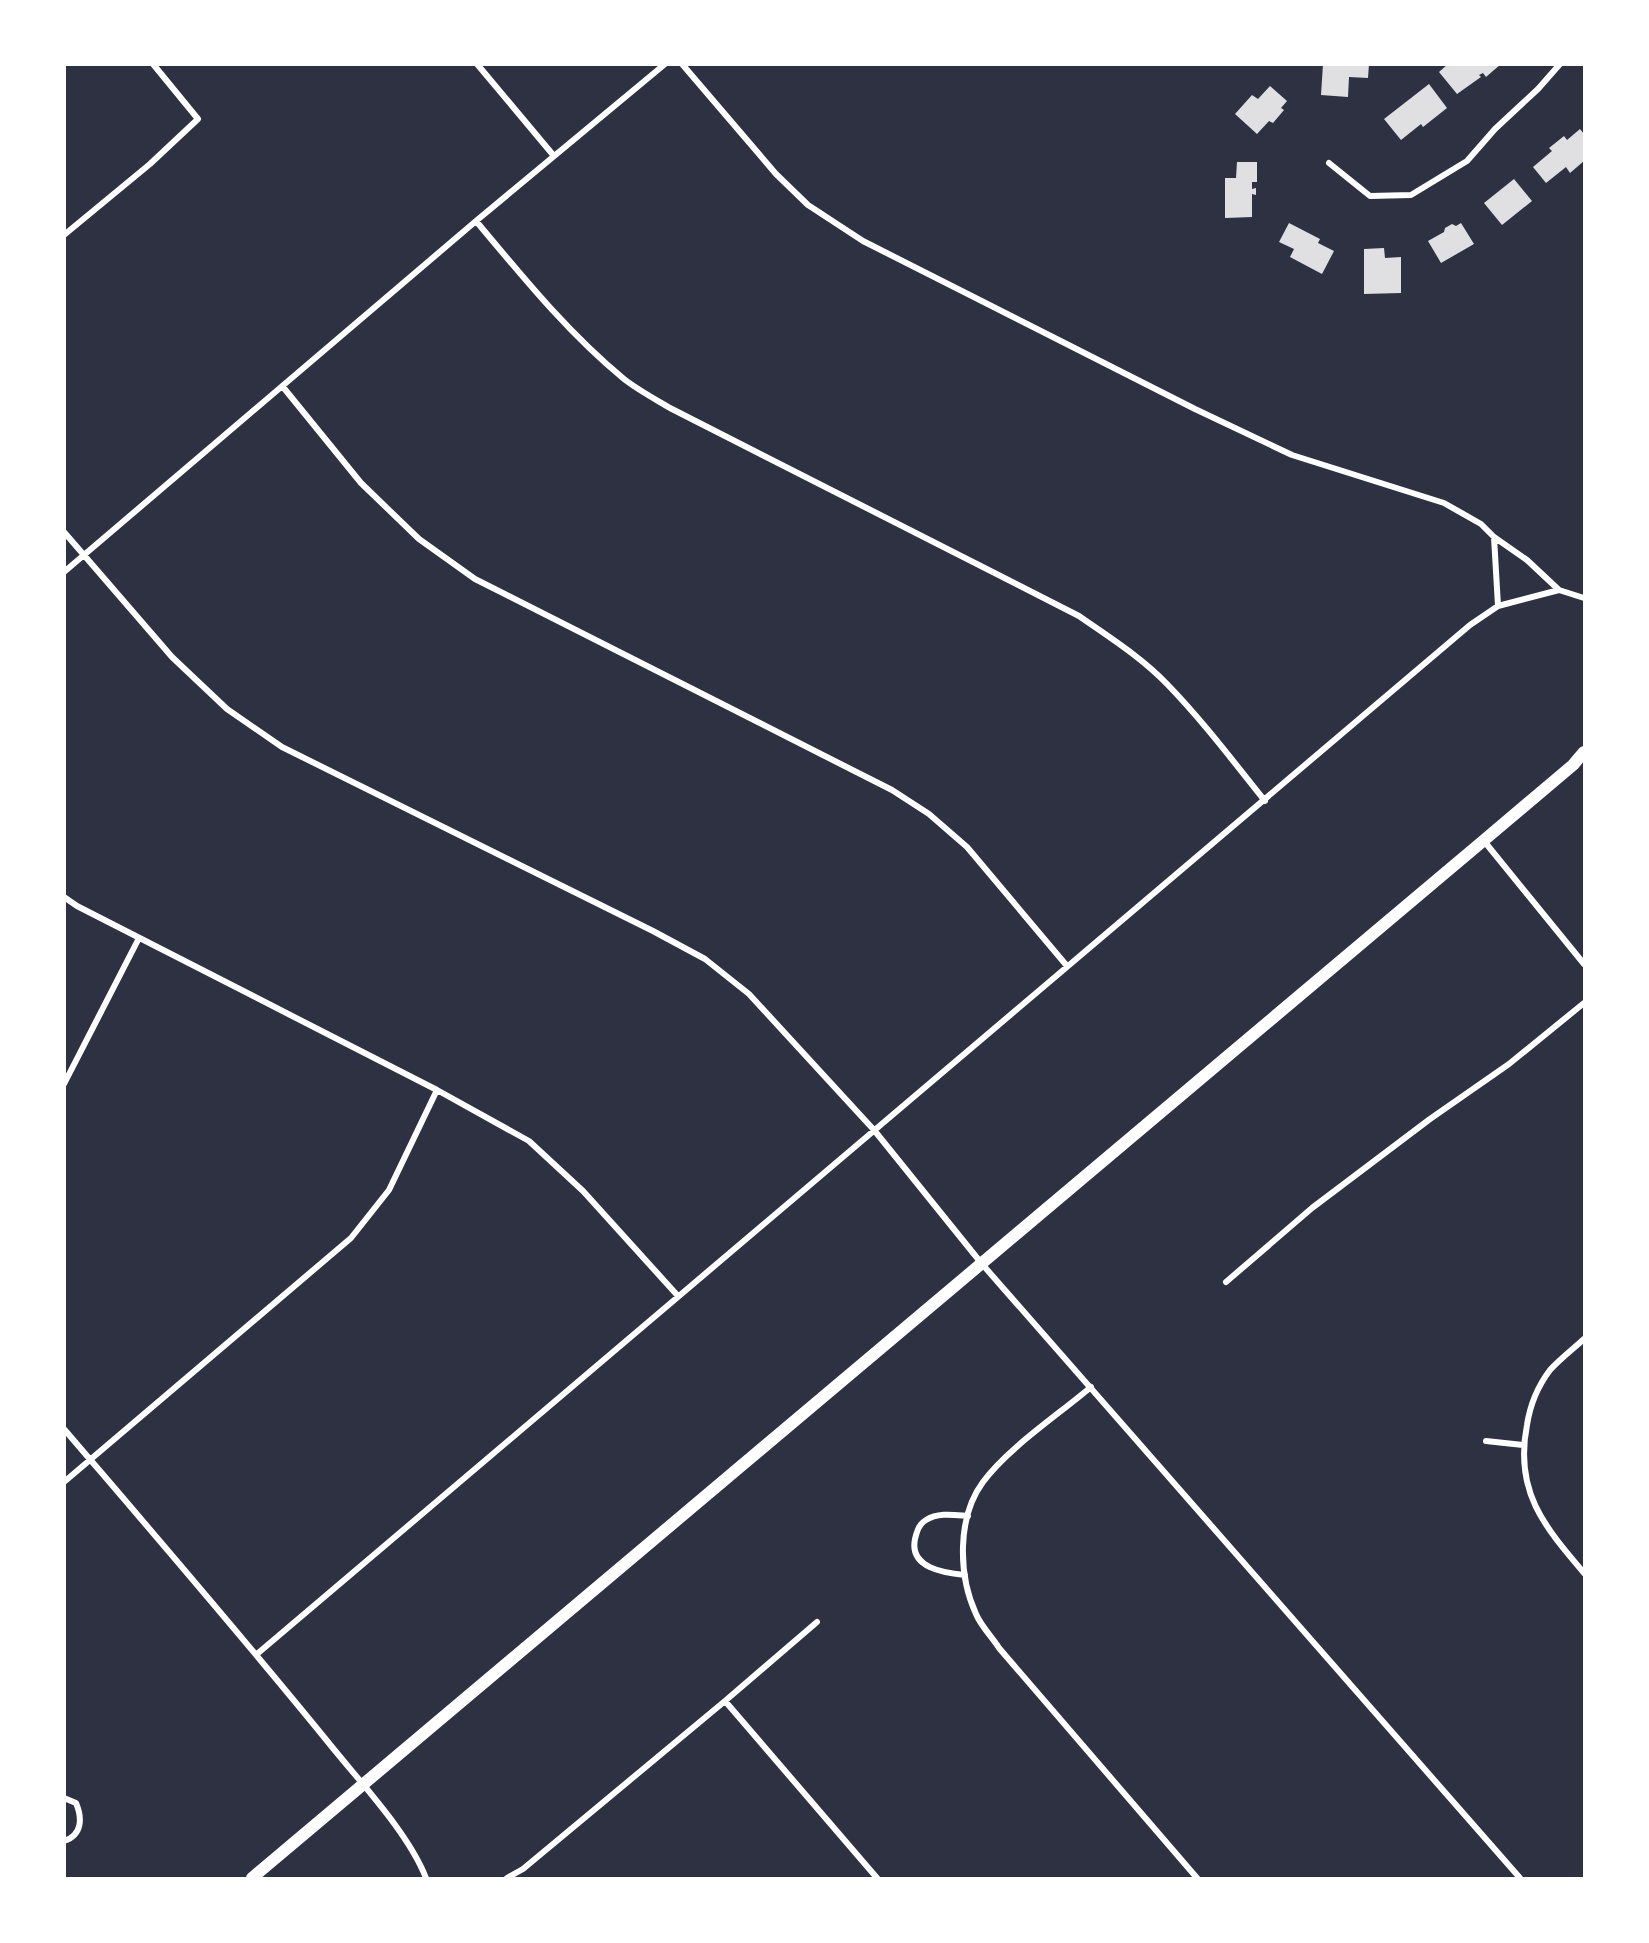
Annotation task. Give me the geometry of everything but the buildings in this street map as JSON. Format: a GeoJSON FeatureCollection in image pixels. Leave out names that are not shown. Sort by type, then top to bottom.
{"type":"FeatureCollection","features":[{"type":"Feature","properties":{"kind":"main road"},"geometry":{"type":"LineString","coordinates":[[252,1878],[1573,765],[1584,752]]}},
{"type":"Feature","properties":{"kind":"street"},"geometry":{"type":"LineString","coordinates":[[64,235],[150,164],[198,119],[153,64]]}},
{"type":"Feature","properties":{"kind":"street"},"geometry":{"type":"LineString","coordinates":[[477,64],[554,156]]}},
{"type":"Feature","properties":{"kind":"street"},"geometry":{"type":"LineString","coordinates":[[64,572],[476,221],[665,64]]}},
{"type":"Feature","properties":{"kind":"street"},"geometry":{"type":"LineString","coordinates":[[682,64],[776,174],[808,205],[863,241],[1194,409],[1292,454],[1444,503],[1481,524],[1494,537],[1527,560],[1559,590],[1584,598]]}},
{"type":"Feature","properties":{"kind":"street"},"geometry":{"type":"LineString","coordinates":[[1329,163],[1370,195],[1411,195],[1467,161],[1495,129],[1538,89],[1560,64]]}},
{"type":"Feature","properties":{"kind":"street"},"geometry":{"type":"LineString","coordinates":[[476,221],[531,287],[625,380],[670,408],[1079,616],[1128,650],[1165,682],[1195,715],[1265,801]]}},
{"type":"Feature","properties":{"kind":"street"},"geometry":{"type":"LineString","coordinates":[[283,387],[361,483],[419,539],[476,579],[892,790],[929,813],[967,847],[1067,966]]}},
{"type":"Feature","properties":{"kind":"street"},"geometry":{"type":"LineString","coordinates":[[64,531],[172,657],[227,709],[282,747],[705,959],[749,994],[873,1130],[982,1263],[1520,1878]]}},
{"type":"Feature","properties":{"kind":"street"},"geometry":{"type":"LineString","coordinates":[[1494,537],[1498,606]]}},
{"type":"Feature","properties":{"kind":"street"},"geometry":{"type":"LineString","coordinates":[[257,1654],[1470,625],[1498,606],[1559,590]]}},
{"type":"Feature","properties":{"kind":"street"},"geometry":{"type":"LineString","coordinates":[[1483,841],[1584,964]]}},
{"type":"Feature","properties":{"kind":"street"},"geometry":{"type":"LineString","coordinates":[[64,897],[77,906],[437,1090],[529,1141],[583,1191],[678,1296]]}},
{"type":"Feature","properties":{"kind":"street"},"geometry":{"type":"LineString","coordinates":[[64,1084],[139,938]]}},
{"type":"Feature","properties":{"kind":"street"},"geometry":{"type":"LineString","coordinates":[[1226,1282],[1312,1208],[1430,1119],[1509,1064],[1584,1003]]}},
{"type":"Feature","properties":{"kind":"street"},"geometry":{"type":"LineString","coordinates":[[64,1482],[351,1238],[389,1190],[437,1090]]}},
{"type":"Feature","properties":{"kind":"street"},"geometry":{"type":"LineString","coordinates":[[1584,1339],[1551,1369],[1540,1386],[1530,1409],[1523,1445],[1526,1484],[1533,1504],[1545,1526],[1584,1573]]}},
{"type":"Feature","properties":{"kind":"street"},"geometry":{"type":"LineString","coordinates":[[1090,1387],[1005,1458],[982,1483],[968,1516],[963,1555],[965,1575],[976,1615],[999,1648],[1197,1878]]}},
{"type":"Feature","properties":{"kind":"street"},"geometry":{"type":"LineString","coordinates":[[64,1429],[257,1654],[362,1784],[406,1841],[426,1878]]}},
{"type":"Feature","properties":{"kind":"street"},"geometry":{"type":"LineString","coordinates":[[1486,1441],[1523,1445]]}},
{"type":"Feature","properties":{"kind":"street"},"geometry":{"type":"LineString","coordinates":[[965,1575],[929,1568],[918,1559],[914,1544],[917,1529],[927,1519],[947,1514],[968,1516]]}},
{"type":"Feature","properties":{"kind":"street"},"geometry":{"type":"LineString","coordinates":[[507,1878],[523,1869],[817,1622]]}},
{"type":"Feature","properties":{"kind":"street"},"geometry":{"type":"LineString","coordinates":[[725,1701],[877,1878]]}},
{"type":"Feature","properties":{"kind":"street"},"geometry":{"type":"LineString","coordinates":[[64,1798],[75,1803],[81,1814],[79,1828],[70,1839],[64,1841]]}}]}
